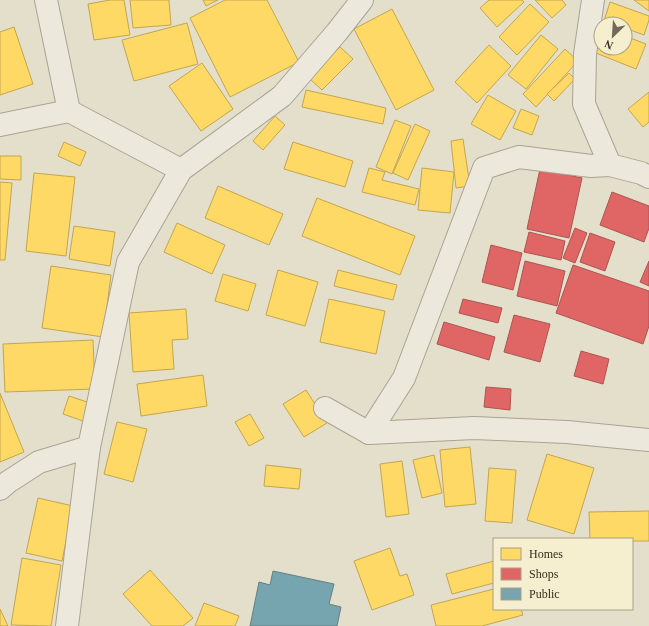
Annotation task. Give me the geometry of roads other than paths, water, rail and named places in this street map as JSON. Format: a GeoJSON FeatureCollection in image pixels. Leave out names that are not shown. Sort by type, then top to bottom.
{"type":"FeatureCollection","features":[{"type":"Feature","properties":{"kind":"street"},"geometry":{"type":"LineString","coordinates":[[46,0],[69,110]]}},
{"type":"Feature","properties":{"kind":"street"},"geometry":{"type":"LineString","coordinates":[[67,626],[89,447],[128,262],[181,170],[282,96],[338,32],[362,0]]}},
{"type":"Feature","properties":{"kind":"street"},"geometry":{"type":"LineString","coordinates":[[593,0],[585,54],[584,104],[610,165]]}},
{"type":"Feature","properties":{"kind":"street"},"geometry":{"type":"LineString","coordinates":[[0,125],[69,110],[181,170]]}},
{"type":"Feature","properties":{"kind":"street"},"geometry":{"type":"LineString","coordinates":[[369,433],[404,378],[484,168],[519,157],[591,166],[610,165],[641,173],[649,177]]}},
{"type":"Feature","properties":{"kind":"street"},"geometry":{"type":"LineString","coordinates":[[326,408],[369,433],[474,428],[567,432],[649,440]]}},
{"type":"Feature","properties":{"kind":"street"},"geometry":{"type":"LineString","coordinates":[[0,489],[8,482],[39,462],[89,447]]}}]}
